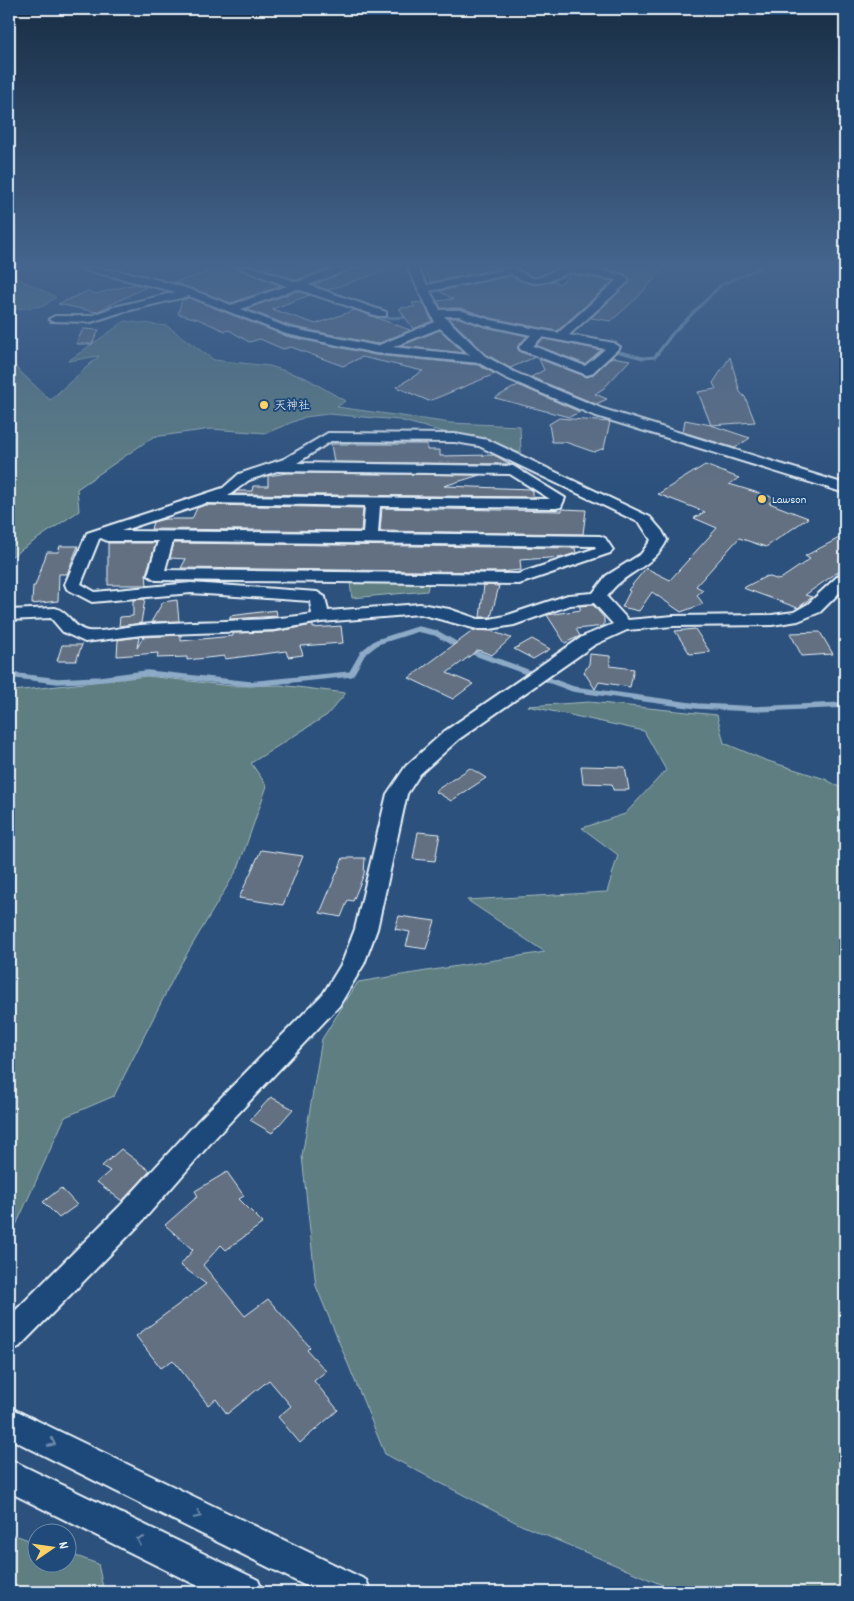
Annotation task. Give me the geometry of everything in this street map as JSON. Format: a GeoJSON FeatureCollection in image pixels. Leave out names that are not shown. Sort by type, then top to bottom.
{"type":"FeatureCollection","features":[{"type":"Feature","properties":{"kind":"street"},"geometry":{"type":"LineString","coordinates":[[341,342],[378,349],[462,359],[481,359]]}},
{"type":"Feature","properties":{"kind":"street"},"geometry":{"type":"LineString","coordinates":[[378,349],[392,342]]}},
{"type":"Feature","properties":{"kind":"street"},"geometry":{"type":"LineString","coordinates":[[463,342],[481,359],[533,385],[598,412],[845,489]]}},
{"type":"Feature","properties":{"kind":"street"},"geometry":{"type":"LineString","coordinates":[[531,342],[525,347],[587,371],[614,347],[589,342]]}},
{"type":"Feature","properties":{"kind":"street"},"geometry":{"type":"LineString","coordinates":[[9,615],[55,613],[69,628],[85,637],[142,630],[274,625],[321,618],[420,609],[443,613],[477,624],[490,624],[508,621],[568,600],[598,598],[612,580],[647,558],[659,540],[657,534],[645,520],[474,441],[455,438],[328,437],[289,462],[244,477],[228,490],[92,536],[72,584],[92,597],[191,588],[317,597],[321,618]]}},
{"type":"Feature","properties":{"kind":"street"},"geometry":{"type":"LineString","coordinates":[[196,500],[556,504],[558,498],[513,470],[274,467]]}},
{"type":"Feature","properties":{"kind":"street"},"geometry":{"type":"LineString","coordinates":[[370,538],[373,503]]}},
{"type":"Feature","properties":{"kind":"street"},"geometry":{"type":"LineString","coordinates":[[92,536],[167,536],[600,541],[605,550],[519,579],[156,575],[167,536]]}},
{"type":"Feature","properties":{"kind":"street"},"geometry":{"type":"LineString","coordinates":[[9,1337],[129,1216],[206,1130],[331,1000],[353,964],[366,929],[397,794],[412,770],[452,735],[588,641],[624,626],[673,621],[772,620],[798,616],[814,608],[845,578]]}},
{"type":"Feature","properties":{"kind":"street"},"geometry":{"type":"LineString","coordinates":[[598,598],[624,626]]}},
{"type":"Feature","properties":{"kind":"street"},"geometry":{"type":"LineString","coordinates":[[9,1422],[354,1592]]}},
{"type":"Feature","properties":{"kind":"street"},"geometry":{"type":"LineString","coordinates":[[9,1475],[246,1592]]}},
{"type":"Feature","properties":{"kind":"green space"},"geometry":{"type":"Polygon","coordinates":[[[95,342],[189,342],[214,360],[270,366],[306,378],[345,401],[337,407],[451,423],[520,426],[521,453],[399,420],[328,414],[305,417],[266,433],[211,429],[153,437],[77,489],[79,511],[9,558],[9,361],[50,400],[99,356],[68,361],[95,342]]]}},
{"type":"Feature","properties":{"kind":"green space"},"geometry":{"type":"Polygon","coordinates":[[[350,582],[429,582],[427,591],[352,598],[350,582]]]}},
{"type":"Feature","properties":{"kind":"green space"},"geometry":{"type":"Polygon","coordinates":[[[147,676],[232,686],[280,685],[346,693],[327,715],[251,763],[267,786],[238,868],[179,967],[114,1096],[65,1117],[12,1234],[9,1235],[9,689],[13,691],[147,676]]]}},
{"type":"Feature","properties":{"kind":"green space"},"geometry":{"type":"Polygon","coordinates":[[[590,702],[717,715],[724,743],[765,760],[825,779],[845,790],[845,1592],[679,1592],[521,1525],[385,1454],[316,1286],[302,1156],[322,1039],[358,982],[545,952],[467,900],[607,892],[618,855],[582,828],[625,814],[666,770],[644,731],[528,706],[590,702]]]}},
{"type":"Feature","properties":{"kind":"green space"},"geometry":{"type":"Polygon","coordinates":[[[9,1533],[28,1540],[28,1574],[78,1574],[78,1557],[98,1564],[104,1592],[9,1592],[9,1533]]]}},
{"type":"Feature","properties":{"kind":"building"},"geometry":{"type":"Polygon","coordinates":[[[77,342],[93,342],[92,344],[76,344],[77,342]]]}},
{"type":"Feature","properties":{"kind":"building"},"geometry":{"type":"Polygon","coordinates":[[[266,342],[313,342],[375,355],[478,365],[495,374],[429,401],[396,387],[423,371],[362,357],[343,366],[291,347],[283,349],[266,342]]]}},
{"type":"Feature","properties":{"kind":"building"},"geometry":{"type":"Polygon","coordinates":[[[366,342],[382,342],[377,344],[366,342]]]}},
{"type":"Feature","properties":{"kind":"building"},"geometry":{"type":"Polygon","coordinates":[[[411,342],[452,342],[464,353],[401,346],[411,342]]]}},
{"type":"Feature","properties":{"kind":"building"},"geometry":{"type":"Polygon","coordinates":[[[473,342],[522,342],[517,348],[520,352],[535,357],[510,368],[486,354],[473,342]]]}},
{"type":"Feature","properties":{"kind":"building"},"geometry":{"type":"Polygon","coordinates":[[[540,342],[557,342],[601,350],[585,364],[536,345],[540,342]]]}},
{"type":"Feature","properties":{"kind":"building"},"geometry":{"type":"Polygon","coordinates":[[[612,357],[630,360],[604,388],[595,394],[607,399],[596,404],[531,377],[544,370],[539,359],[587,377],[592,375],[612,357]]]}},
{"type":"Feature","properties":{"kind":"building"},"geometry":{"type":"Polygon","coordinates":[[[730,357],[740,392],[745,397],[755,422],[711,425],[698,392],[716,389],[713,383],[730,357]]]}},
{"type":"Feature","properties":{"kind":"building"},"geometry":{"type":"Polygon","coordinates":[[[518,385],[580,412],[569,417],[495,398],[518,385]]]}},
{"type":"Feature","properties":{"kind":"building"},"geometry":{"type":"Polygon","coordinates":[[[559,418],[610,422],[604,448],[594,452],[565,442],[552,442],[549,424],[559,418]]]}},
{"type":"Feature","properties":{"kind":"building"},"geometry":{"type":"Polygon","coordinates":[[[685,420],[711,425],[750,438],[735,448],[683,432],[685,420]]]}},
{"type":"Feature","properties":{"kind":"building"},"geometry":{"type":"Polygon","coordinates":[[[331,444],[427,444],[427,450],[440,450],[440,456],[494,455],[510,464],[334,462],[331,444]]]}},
{"type":"Feature","properties":{"kind":"building"},"geometry":{"type":"Polygon","coordinates":[[[705,465],[739,478],[729,484],[775,498],[769,503],[808,518],[766,547],[739,538],[696,586],[703,590],[697,595],[703,604],[681,612],[652,592],[639,611],[622,607],[630,591],[628,590],[646,568],[670,580],[717,528],[694,518],[705,512],[658,494],[705,465]]]}},
{"type":"Feature","properties":{"kind":"building"},"geometry":{"type":"Polygon","coordinates":[[[287,473],[480,475],[444,486],[530,489],[533,491],[533,497],[234,494],[237,491],[252,491],[253,486],[268,486],[268,476],[287,473]]]}},
{"type":"Feature","properties":{"kind":"building"},"geometry":{"type":"Polygon","coordinates":[[[205,505],[363,508],[361,531],[151,529],[153,522],[165,519],[192,519],[197,508],[205,505]]]}},
{"type":"Feature","properties":{"kind":"building"},"geometry":{"type":"Polygon","coordinates":[[[382,508],[586,510],[583,534],[380,531],[382,508]]]}},
{"type":"Feature","properties":{"kind":"building"},"geometry":{"type":"Polygon","coordinates":[[[845,535],[845,567],[805,595],[812,597],[798,608],[743,588],[767,576],[779,580],[810,559],[805,556],[845,535]]]}},
{"type":"Feature","properties":{"kind":"building"},"geometry":{"type":"Polygon","coordinates":[[[108,543],[156,543],[146,574],[147,585],[108,585],[108,543]]]}},
{"type":"Feature","properties":{"kind":"building"},"geometry":{"type":"Polygon","coordinates":[[[174,543],[575,548],[576,553],[563,557],[520,560],[521,570],[500,572],[181,568],[186,559],[170,558],[174,543]]]}},
{"type":"Feature","properties":{"kind":"building"},"geometry":{"type":"Polygon","coordinates":[[[60,546],[78,546],[67,574],[59,574],[58,601],[32,604],[33,586],[35,586],[47,552],[58,552],[60,546]]]}},
{"type":"Feature","properties":{"kind":"building"},"geometry":{"type":"Polygon","coordinates":[[[484,585],[499,586],[491,617],[480,617],[484,585]]]}},
{"type":"Feature","properties":{"kind":"building"},"geometry":{"type":"Polygon","coordinates":[[[145,599],[141,623],[119,626],[120,617],[133,616],[133,600],[145,599]]]}},
{"type":"Feature","properties":{"kind":"building"},"geometry":{"type":"Polygon","coordinates":[[[177,600],[179,621],[151,622],[163,602],[177,600]]]}},
{"type":"Feature","properties":{"kind":"building"},"geometry":{"type":"Polygon","coordinates":[[[593,605],[604,618],[604,626],[576,629],[580,636],[565,643],[547,615],[581,610],[579,606],[593,605]]]}},
{"type":"Feature","properties":{"kind":"building"},"geometry":{"type":"Polygon","coordinates":[[[276,610],[277,616],[230,619],[230,616],[276,610]]]}},
{"type":"Feature","properties":{"kind":"building"},"geometry":{"type":"Polygon","coordinates":[[[313,625],[313,628],[341,626],[343,643],[300,646],[303,655],[288,657],[286,651],[225,659],[225,656],[187,660],[187,657],[157,658],[158,653],[117,656],[118,640],[139,637],[137,648],[143,637],[181,635],[181,641],[233,636],[233,633],[274,632],[313,625]]]}},
{"type":"Feature","properties":{"kind":"building"},"geometry":{"type":"Polygon","coordinates":[[[695,629],[710,652],[690,654],[675,631],[695,629]]]}},
{"type":"Feature","properties":{"kind":"building"},"geometry":{"type":"Polygon","coordinates":[[[474,630],[491,631],[511,638],[492,655],[478,650],[447,673],[473,684],[453,699],[409,678],[474,630]]]}},
{"type":"Feature","properties":{"kind":"building"},"geometry":{"type":"Polygon","coordinates":[[[820,632],[833,654],[802,656],[790,633],[820,632]]]}},
{"type":"Feature","properties":{"kind":"building"},"geometry":{"type":"Polygon","coordinates":[[[532,639],[550,649],[533,659],[514,649],[532,639]]]}},
{"type":"Feature","properties":{"kind":"building"},"geometry":{"type":"Polygon","coordinates":[[[62,645],[82,645],[76,661],[57,661],[62,645]]]}},
{"type":"Feature","properties":{"kind":"building"},"geometry":{"type":"Polygon","coordinates":[[[590,654],[610,656],[610,666],[634,669],[630,687],[599,682],[595,689],[584,672],[589,664],[590,654]]]}},
{"type":"Feature","properties":{"kind":"building"},"geometry":{"type":"Polygon","coordinates":[[[581,766],[625,767],[629,790],[613,790],[612,784],[583,783],[581,766]]]}},
{"type":"Feature","properties":{"kind":"building"},"geometry":{"type":"Polygon","coordinates":[[[470,768],[486,778],[451,801],[435,791],[470,768]]]}},
{"type":"Feature","properties":{"kind":"building"},"geometry":{"type":"Polygon","coordinates":[[[418,832],[440,834],[435,861],[413,859],[418,832]]]}},
{"type":"Feature","properties":{"kind":"building"},"geometry":{"type":"Polygon","coordinates":[[[261,850],[303,856],[283,905],[239,898],[261,850]]]}},
{"type":"Feature","properties":{"kind":"building"},"geometry":{"type":"Polygon","coordinates":[[[343,858],[365,858],[364,874],[353,901],[348,900],[341,917],[320,913],[343,858]]]}},
{"type":"Feature","properties":{"kind":"building"},"geometry":{"type":"Polygon","coordinates":[[[399,916],[435,921],[426,949],[406,946],[410,932],[395,929],[399,916]]]}},
{"type":"Feature","properties":{"kind":"building"},"geometry":{"type":"Polygon","coordinates":[[[271,1097],[293,1109],[272,1133],[250,1120],[271,1097]]]}},
{"type":"Feature","properties":{"kind":"building"},"geometry":{"type":"Polygon","coordinates":[[[121,1149],[150,1171],[122,1201],[97,1182],[110,1171],[102,1166],[121,1149]]]}},
{"type":"Feature","properties":{"kind":"building"},"geometry":{"type":"Polygon","coordinates":[[[227,1172],[244,1196],[239,1199],[263,1223],[226,1250],[221,1245],[203,1265],[245,1316],[268,1299],[310,1347],[307,1350],[326,1371],[314,1381],[338,1410],[300,1443],[278,1417],[291,1406],[269,1380],[227,1414],[216,1399],[208,1405],[173,1360],[161,1368],[136,1336],[206,1284],[180,1265],[193,1250],[165,1225],[198,1196],[195,1191],[227,1172]]]}},
{"type":"Feature","properties":{"kind":"building"},"geometry":{"type":"Polygon","coordinates":[[[61,1188],[77,1205],[59,1218],[43,1202],[61,1188]]]}},
{"type":"Feature","properties":{"kind":"waterway"},"geometry":{"type":"LineString","coordinates":[[608,349],[643,358],[655,357],[666,342]]}},
{"type":"Feature","properties":{"kind":"waterway"},"geometry":{"type":"LineString","coordinates":[[9,675],[58,681],[100,679],[147,673],[250,684],[351,674],[363,653],[377,642],[418,629],[436,633],[462,648],[573,689],[697,706],[756,709],[845,705]]}},
{"type":"Feature","properties":{"kind":"place","name":"天神社"},"geometry":{"type":"Point","coordinates":[264,405]}},
{"type":"Feature","properties":{"kind":"place","name":"Lawson"},"geometry":{"type":"Point","coordinates":[762,499]}}]}
